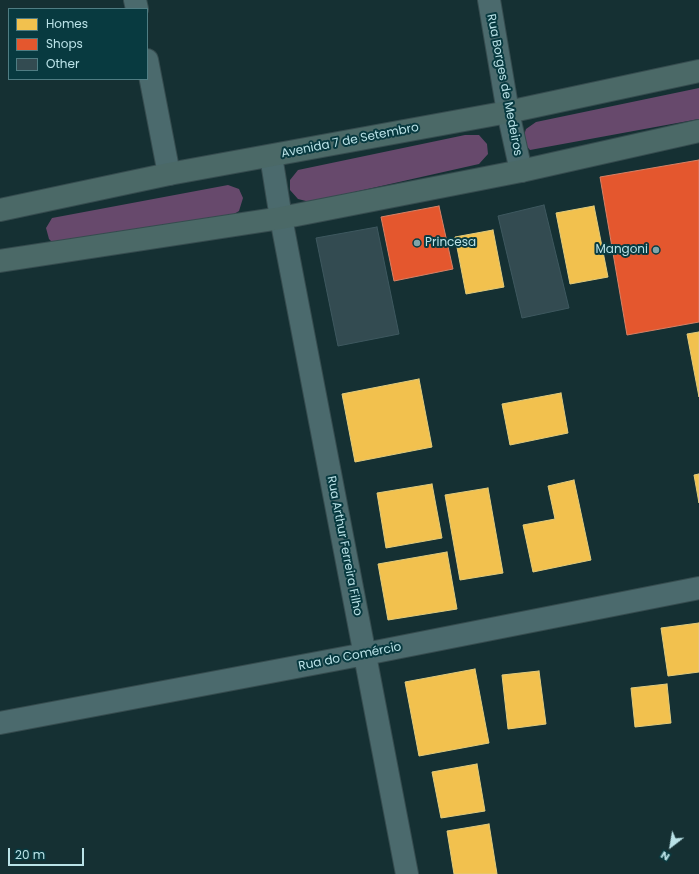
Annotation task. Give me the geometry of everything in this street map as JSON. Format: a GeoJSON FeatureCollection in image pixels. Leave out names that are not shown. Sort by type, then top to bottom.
{"type":"FeatureCollection","features":[{"type":"Feature","properties":{"kind":"main road","name":"Avenida 7 de Setembro"},"geometry":{"type":"LineString","coordinates":[[0,210],[169,174],[508,112],[699,70]]}},
{"type":"Feature","properties":{"kind":"main road"},"geometry":{"type":"LineString","coordinates":[[1,255],[281,218],[521,171],[699,132]]}},
{"type":"Feature","properties":{"kind":"street","name":"Rua Borges de Medeiros"},"geometry":{"type":"LineString","coordinates":[[488,0],[508,112],[521,171]]}},
{"type":"Feature","properties":{"kind":"street"},"geometry":{"type":"LineString","coordinates":[[148,65],[169,174]]}},
{"type":"Feature","properties":{"kind":"street","name":"Rua Arthur Ferreira Filho"},"geometry":{"type":"LineString","coordinates":[[271,156],[281,218],[407,874]]}},
{"type":"Feature","properties":{"kind":"street","name":"Rua do Comércio"},"geometry":{"type":"LineString","coordinates":[[0,723],[365,654],[699,588]]}},
{"type":"Feature","properties":{"kind":"shaded area"},"geometry":{"type":"Polygon","coordinates":[[[699,88],[699,119],[530,150],[522,141],[526,129],[536,122],[699,88]]]}},
{"type":"Feature","properties":{"kind":"shaded area"},"geometry":{"type":"Polygon","coordinates":[[[465,135],[479,135],[487,144],[488,154],[479,164],[310,202],[298,199],[290,190],[290,180],[298,170],[465,135]]]}},
{"type":"Feature","properties":{"kind":"shaded area"},"geometry":{"type":"Polygon","coordinates":[[[228,185],[239,189],[243,198],[239,211],[229,217],[57,247],[49,239],[46,228],[52,218],[228,185]]]}},
{"type":"Feature","properties":{"kind":"building: Homes"},"geometry":{"type":"Polygon","coordinates":[[[594,206],[608,277],[570,284],[556,213],[594,206]]]}},
{"type":"Feature","properties":{"kind":"building: Homes"},"geometry":{"type":"Polygon","coordinates":[[[493,230],[504,287],[466,294],[455,237],[493,230]]]}},
{"type":"Feature","properties":{"kind":"building: Homes"},"geometry":{"type":"Polygon","coordinates":[[[699,332],[699,397],[687,334],[699,332]]]}},
{"type":"Feature","properties":{"kind":"building: Homes"},"geometry":{"type":"Polygon","coordinates":[[[419,379],[432,447],[355,462],[342,394],[419,379]]]}},
{"type":"Feature","properties":{"kind":"building: Homes"},"geometry":{"type":"Polygon","coordinates":[[[561,393],[568,433],[510,445],[502,404],[561,393]]]}},
{"type":"Feature","properties":{"kind":"building: Homes"},"geometry":{"type":"Polygon","coordinates":[[[699,474],[699,503],[694,475],[699,474]]]}},
{"type":"Feature","properties":{"kind":"building: Homes"},"geometry":{"type":"Polygon","coordinates":[[[574,480],[591,560],[533,572],[523,525],[555,519],[548,486],[574,480]]]}},
{"type":"Feature","properties":{"kind":"building: Homes"},"geometry":{"type":"Polygon","coordinates":[[[432,484],[442,538],[386,548],[377,493],[432,484]]]}},
{"type":"Feature","properties":{"kind":"building: Homes"},"geometry":{"type":"Polygon","coordinates":[[[488,488],[503,573],[460,580],[445,495],[488,488]]]}},
{"type":"Feature","properties":{"kind":"building: Homes"},"geometry":{"type":"Polygon","coordinates":[[[447,552],[457,609],[388,620],[378,564],[447,552]]]}},
{"type":"Feature","properties":{"kind":"building: Homes"},"geometry":{"type":"Polygon","coordinates":[[[699,623],[699,672],[668,676],[661,628],[699,623]]]}},
{"type":"Feature","properties":{"kind":"building: Homes"},"geometry":{"type":"Polygon","coordinates":[[[475,669],[489,743],[419,756],[405,682],[475,669]]]}},
{"type":"Feature","properties":{"kind":"building: Homes"},"geometry":{"type":"Polygon","coordinates":[[[539,671],[546,724],[508,729],[502,675],[539,671]]]}},
{"type":"Feature","properties":{"kind":"building: Homes"},"geometry":{"type":"Polygon","coordinates":[[[667,684],[671,723],[635,727],[631,688],[667,684]]]}},
{"type":"Feature","properties":{"kind":"building: Homes"},"geometry":{"type":"Polygon","coordinates":[[[477,764],[485,811],[441,818],[432,772],[477,764]]]}},
{"type":"Feature","properties":{"kind":"building: Homes"},"geometry":{"type":"Polygon","coordinates":[[[489,824],[497,874],[454,874],[447,831],[489,824]]]}},
{"type":"Feature","properties":{"kind":"building: Shops","name":"Mangoni"},"geometry":{"type":"Polygon","coordinates":[[[699,160],[699,322],[627,335],[600,177],[699,160]]]}},
{"type":"Feature","properties":{"kind":"building: Shops","name":"Princesa"},"geometry":{"type":"Polygon","coordinates":[[[439,206],[453,269],[394,281],[381,217],[439,206]]]}},
{"type":"Feature","properties":{"kind":"building: Other"},"geometry":{"type":"Polygon","coordinates":[[[544,205],[569,308],[522,318],[498,216],[544,205]]]}},
{"type":"Feature","properties":{"kind":"building: Other"},"geometry":{"type":"Polygon","coordinates":[[[377,227],[399,334],[338,346],[316,238],[377,227]]]}},
{"type":"Feature","properties":{"kind":"place","name":"Princesa"},"geometry":{"type":"Point","coordinates":[417,243]}},
{"type":"Feature","properties":{"kind":"place","name":"Mangoni"},"geometry":{"type":"Point","coordinates":[656,250]}}]}
